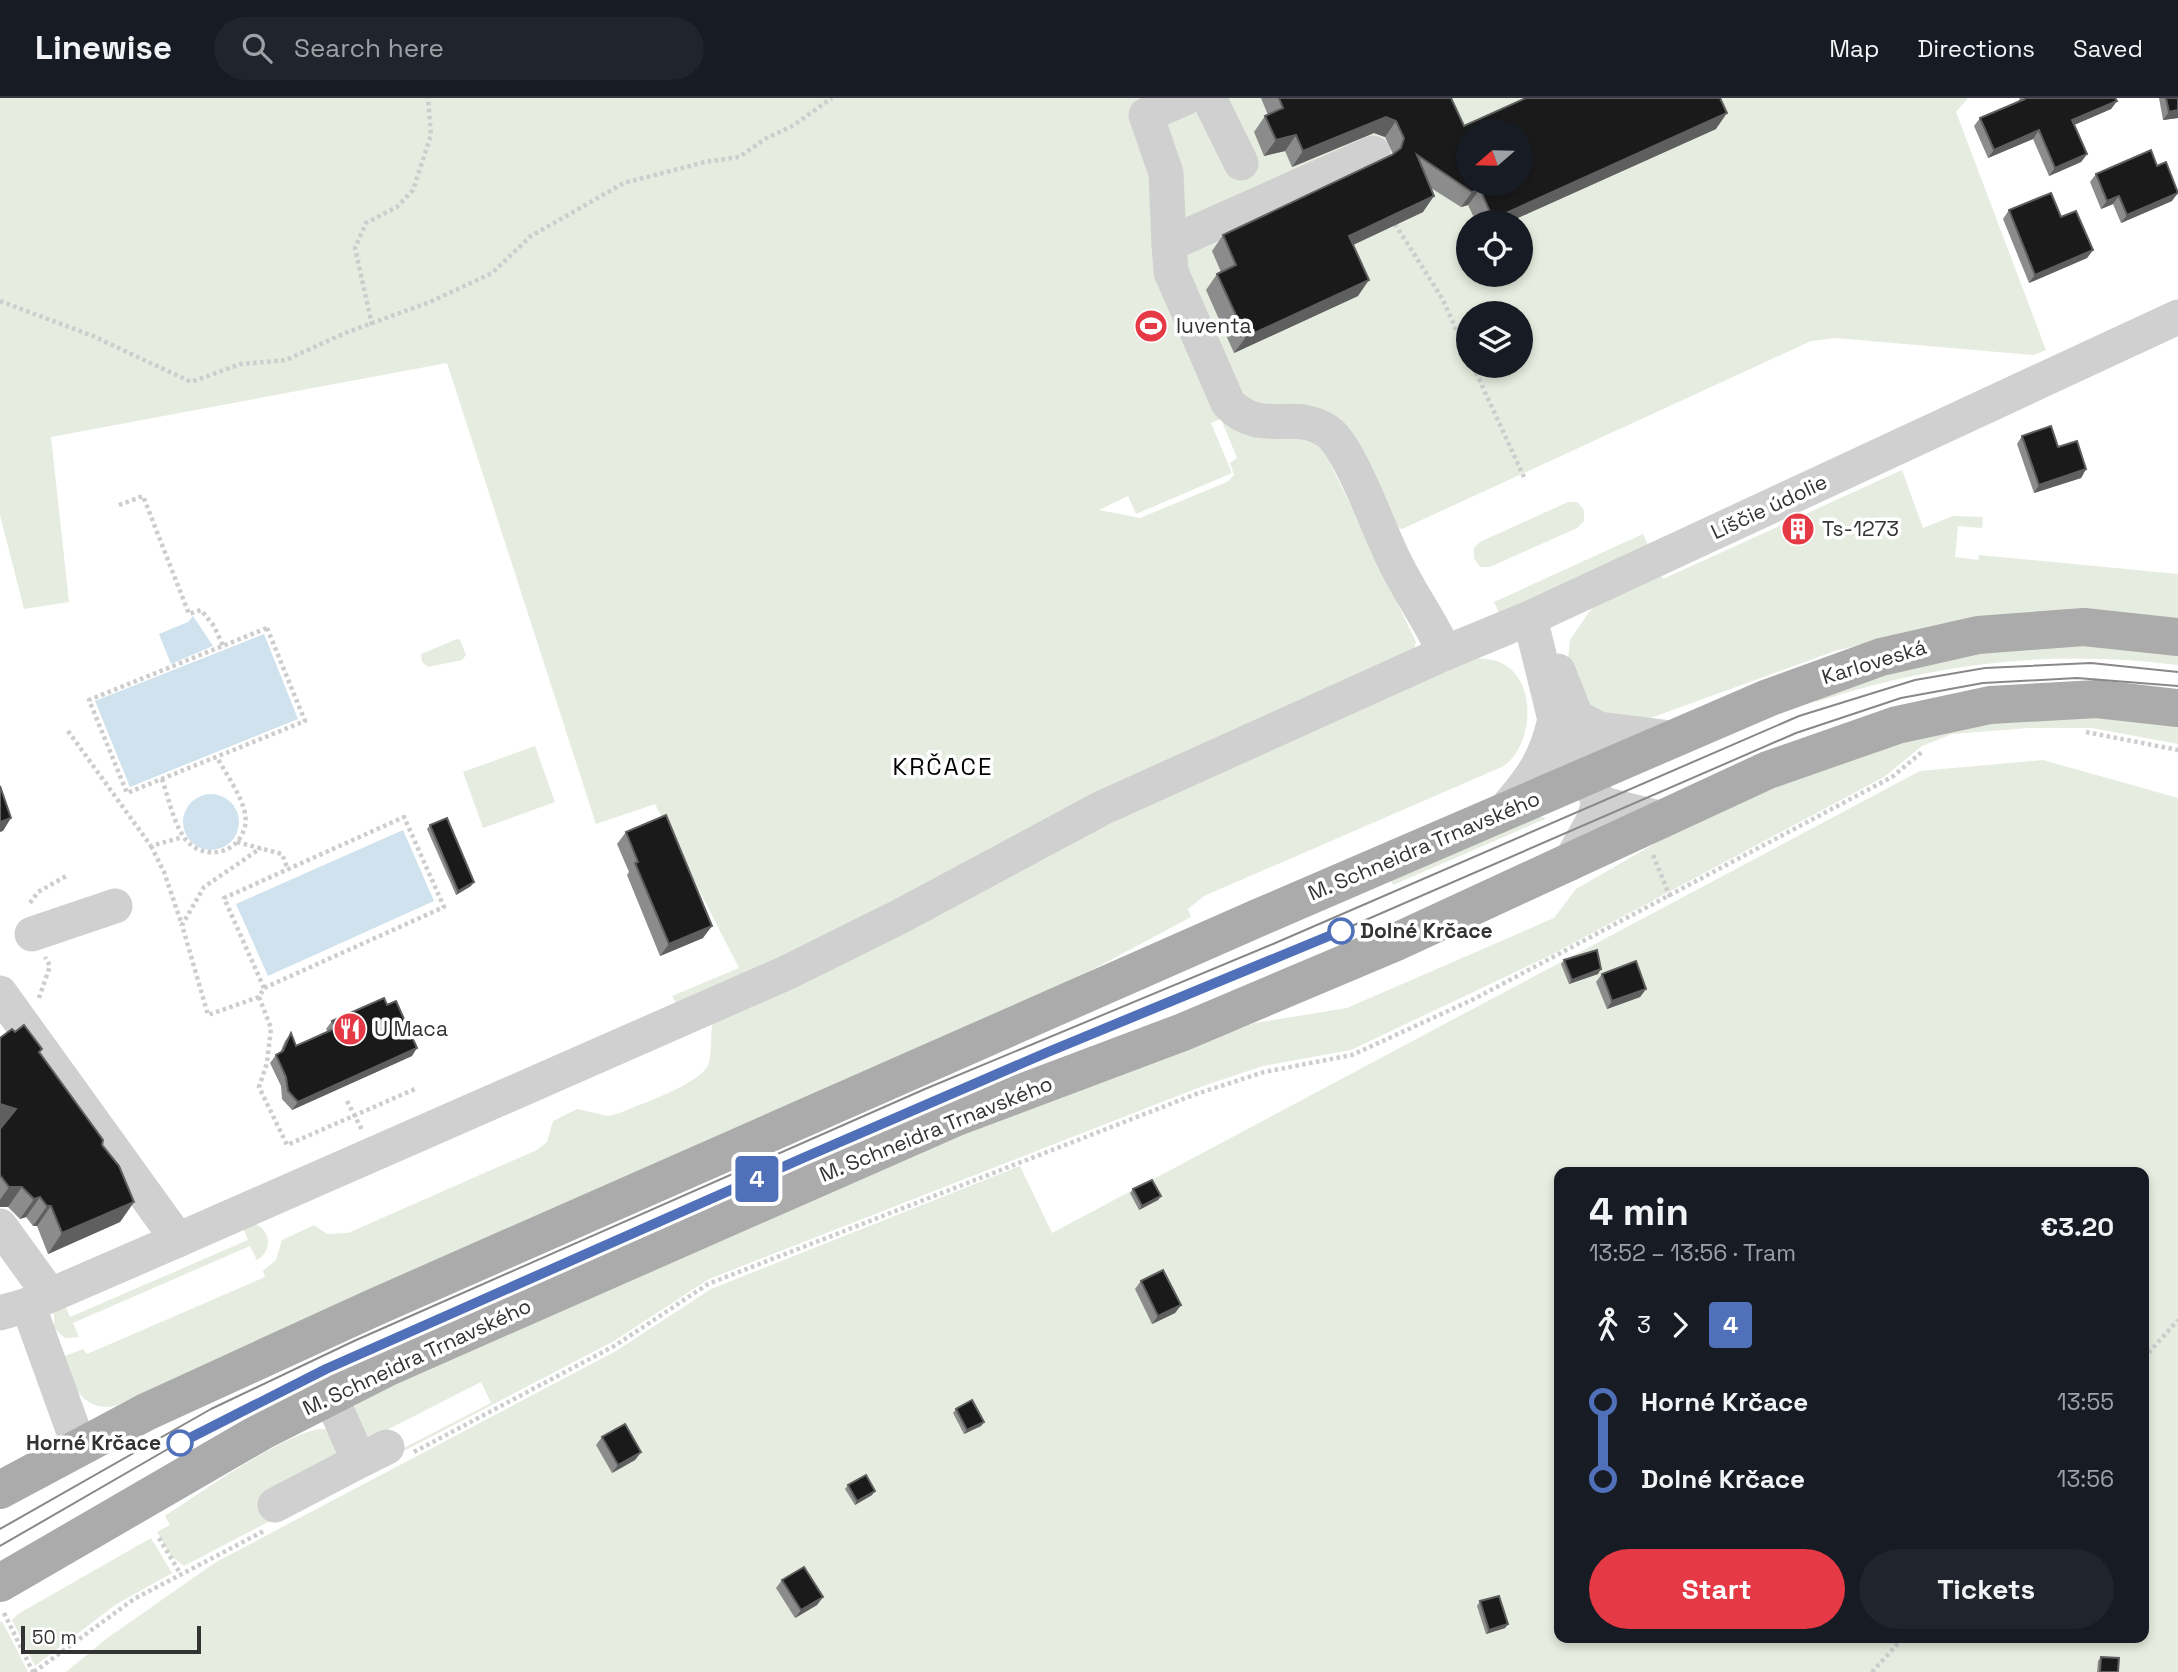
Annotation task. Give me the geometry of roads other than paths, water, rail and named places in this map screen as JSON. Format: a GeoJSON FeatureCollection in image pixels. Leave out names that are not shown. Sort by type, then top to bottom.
{"type":"FeatureCollection","features":[{"type":"Feature","properties":{"kind":"main road","name":"Karloveská"},"geometry":{"type":"LineString","coordinates":[[1593,789],[1671,738],[1845,669],[1948,640],[2062,627],[2121,629],[2178,637]]}},
{"type":"Feature","properties":{"kind":"main road"},"geometry":{"type":"LineString","coordinates":[[1657,835],[1747,779],[1836,744],[1937,714],[1990,705],[2058,699],[2097,699],[2178,708]]}},
{"type":"Feature","properties":{"kind":"main road","name":"M. Schneidra Trnavského"},"geometry":{"type":"LineString","coordinates":[[0,1490],[79,1446],[217,1378],[385,1302],[1504,811],[1593,789]]}},
{"type":"Feature","properties":{"kind":"main road","name":"M. Schneidra Trnavského"},"geometry":{"type":"LineString","coordinates":[[1,1596],[330,1395],[898,1142],[1217,1018],[1569,864],[1657,835]]}},
{"type":"Feature","properties":{"kind":"street"},"geometry":{"type":"LineString","coordinates":[[1185,98],[1146,115],[1166,173],[1171,272],[1228,403],[1239,414],[1252,421],[1312,423],[1329,432],[1343,449],[1396,566],[1430,621],[1445,653]]}},
{"type":"Feature","properties":{"kind":"street"},"geometry":{"type":"LineString","coordinates":[[1209,98],[1241,163]]}},
{"type":"Feature","properties":{"kind":"street"},"geometry":{"type":"LineString","coordinates":[[1169,244],[1373,153]]}},
{"type":"Feature","properties":{"kind":"street","name":"Líščie údolie"},"geometry":{"type":"LineString","coordinates":[[26,1304],[786,973],[899,918],[1102,808],[1445,653],[1530,618],[2178,317]]}},
{"type":"Feature","properties":{"kind":"street"},"geometry":{"type":"LineString","coordinates":[[1530,618],[1566,720],[1592,757],[1593,821],[1569,864]]}},
{"type":"Feature","properties":{"kind":"street"},"geometry":{"type":"LineString","coordinates":[[1566,720],[1599,729],[1671,738]]}},
{"type":"Feature","properties":{"kind":"street"},"geometry":{"type":"LineString","coordinates":[[1504,811],[1538,769],[1566,720]]}},
{"type":"Feature","properties":{"kind":"street"},"geometry":{"type":"LineString","coordinates":[[1593,789],[1657,835]]}},
{"type":"Feature","properties":{"kind":"street"},"geometry":{"type":"LineString","coordinates":[[32,934],[115,906]]}},
{"type":"Feature","properties":{"kind":"street"},"geometry":{"type":"LineString","coordinates":[[0,993],[178,1240]]}},
{"type":"Feature","properties":{"kind":"street"},"geometry":{"type":"LineString","coordinates":[[0,1226],[79,1446]]}},
{"type":"Feature","properties":{"kind":"street"},"geometry":{"type":"LineString","coordinates":[[274,1516],[385,1454],[330,1395]]}},
{"type":"Feature","properties":{"kind":"water"},"geometry":{"type":"Polygon","coordinates":[[[193,616],[213,646],[171,664],[159,634],[188,622],[193,616]]]}},
{"type":"Feature","properties":{"kind":"water"},"geometry":{"type":"Polygon","coordinates":[[[264,634],[298,719],[130,787],[95,701],[264,634]]]}},
{"type":"Feature","properties":{"kind":"water"},"geometry":{"type":"Polygon","coordinates":[[[211,794],[222,796],[231,802],[237,811],[237,833],[231,842],[222,848],[211,850],[200,848],[191,842],[185,833],[183,822],[185,811],[191,802],[200,796],[211,794]]]}},
{"type":"Feature","properties":{"kind":"water"},"geometry":{"type":"Polygon","coordinates":[[[403,830],[434,901],[268,976],[236,904],[403,830]]]}},
{"type":"Feature","properties":{"kind":"tram line"},"geometry":{"type":"LineString","coordinates":[[0,1529],[211,1409],[354,1341],[925,1089],[1273,944],[1799,716],[1915,680],[1985,668],[2091,663],[2178,672]]}},
{"type":"Feature","properties":{"kind":"tram line"},"geometry":{"type":"LineString","coordinates":[[0,1546],[180,1442],[326,1369],[993,1075],[1285,955],[1796,733],[1901,698],[1983,683],[2077,678],[2178,686]]}},
{"type":"Feature","properties":{"kind":"tram line","name":"4"},"geometry":{"type":"LineString","coordinates":[[180,1443],[326,1369],[803,1158],[1048,1052],[1341,931]]}},
{"type":"Feature","properties":{"kind":"place","name":"Iuventa"},"geometry":{"type":"Point","coordinates":[1151,326]}},
{"type":"Feature","properties":{"kind":"place","name":"Ts-1273"},"geometry":{"type":"Point","coordinates":[1798,529]}},
{"type":"Feature","properties":{"kind":"place","name":"Dolné Krčace"},"geometry":{"type":"Point","coordinates":[1341,931]}},
{"type":"Feature","properties":{"kind":"place","name":"U Maca"},"geometry":{"type":"Point","coordinates":[350,1029]}},
{"type":"Feature","properties":{"kind":"place","name":"Horné Krčace"},"geometry":{"type":"Point","coordinates":[180,1443]}},
{"type":"Feature","properties":{"kind":"district","name":"KRČACE"},"geometry":{"type":"Point","coordinates":[943,767]}}]}
